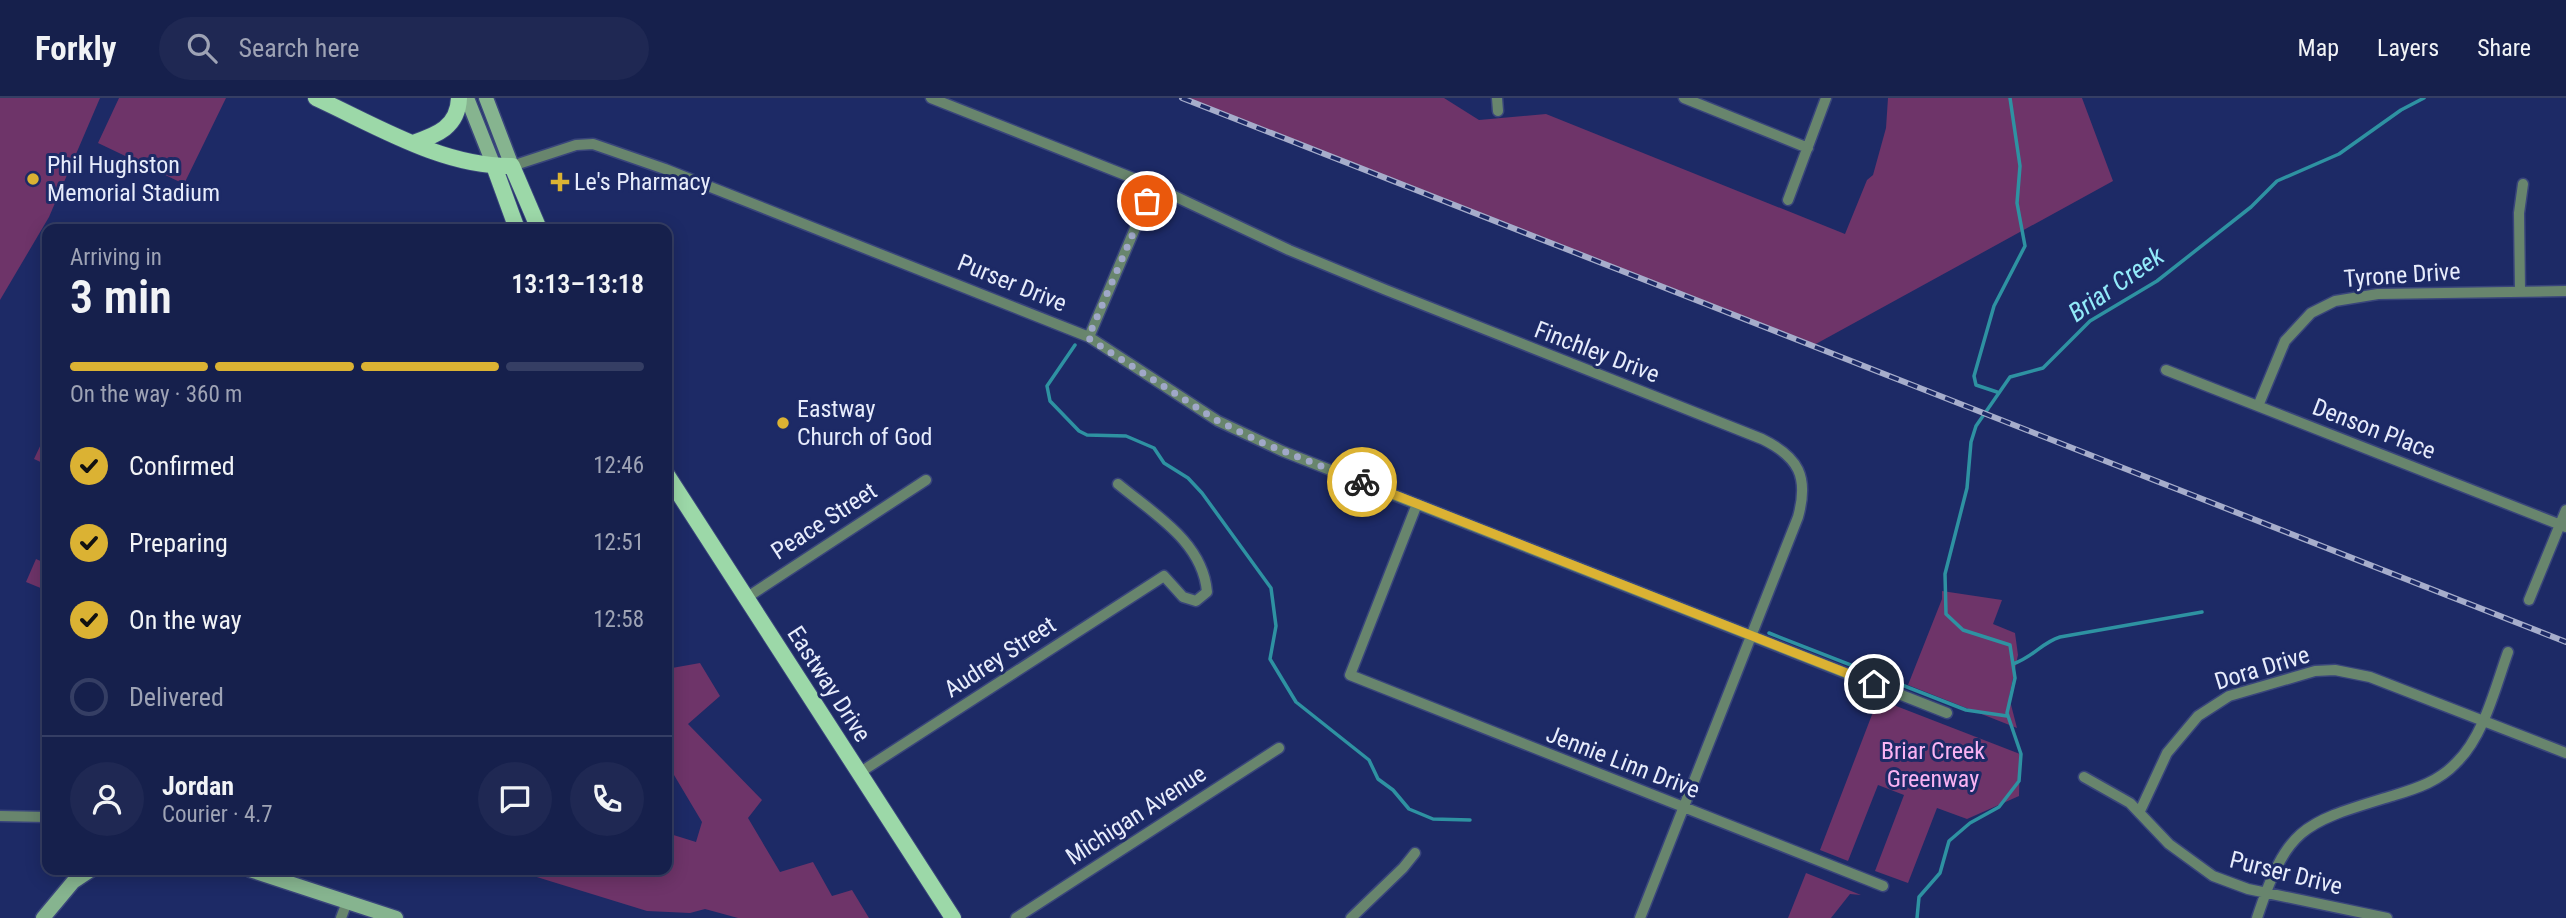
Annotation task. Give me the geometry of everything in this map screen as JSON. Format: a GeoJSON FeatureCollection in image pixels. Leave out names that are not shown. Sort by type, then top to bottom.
{"type":"FeatureCollection","features":[{"type":"Feature","properties":{"kind":"main road"},"geometry":{"type":"LineString","coordinates":[[316,98],[436,152],[494,166],[512,166],[537,224]]}},
{"type":"Feature","properties":{"kind":"main road"},"geometry":{"type":"LineString","coordinates":[[413,143],[438,135],[452,123],[459,108],[459,98]]}},
{"type":"Feature","properties":{"kind":"main road"},"geometry":{"type":"LineString","coordinates":[[494,166],[515,224]]}},
{"type":"Feature","properties":{"kind":"main road","name":"Eastway Drive"},"geometry":{"type":"LineString","coordinates":[[672,483],[953,918]]}},
{"type":"Feature","properties":{"kind":"street"},"geometry":{"type":"LineString","coordinates":[[467,98],[494,166]]}},
{"type":"Feature","properties":{"kind":"street"},"geometry":{"type":"LineString","coordinates":[[486,98],[512,166]]}},
{"type":"Feature","properties":{"kind":"street","name":"Finchley Drive"},"geometry":{"type":"LineString","coordinates":[[930,98],[1153,186],[1362,280],[1762,439],[1787,453],[1802,477],[1801,506],[1753,635],[1640,918]]}},
{"type":"Feature","properties":{"kind":"street"},"geometry":{"type":"LineString","coordinates":[[1497,98],[1498,111]]}},
{"type":"Feature","properties":{"kind":"street"},"geometry":{"type":"LineString","coordinates":[[1684,98],[1808,148]]}},
{"type":"Feature","properties":{"kind":"street"},"geometry":{"type":"LineString","coordinates":[[1788,200],[1826,98]]}},
{"type":"Feature","properties":{"kind":"street","name":"Purser Drive"},"geometry":{"type":"LineString","coordinates":[[512,166],[576,145],[604,146],[1088,338],[1210,416],[1249,437],[1947,713]]}},
{"type":"Feature","properties":{"kind":"street"},"geometry":{"type":"LineString","coordinates":[[2520,290],[2519,213],[2524,184]]}},
{"type":"Feature","properties":{"kind":"street"},"geometry":{"type":"LineString","coordinates":[[1088,338],[1153,186]]}},
{"type":"Feature","properties":{"kind":"street","name":"Tyrone Drive"},"geometry":{"type":"LineString","coordinates":[[2258,406],[2285,341],[2311,313],[2335,300],[2378,294],[2566,291]]}},
{"type":"Feature","properties":{"kind":"street","name":"Denson Place"},"geometry":{"type":"LineString","coordinates":[[2166,370],[2563,526]]}},
{"type":"Feature","properties":{"kind":"street","name":"Peace Street"},"geometry":{"type":"LineString","coordinates":[[746,598],[926,480]]}},
{"type":"Feature","properties":{"kind":"street","name":"Audrey Street"},"geometry":{"type":"LineString","coordinates":[[859,773],[1164,576],[1183,597],[1196,601],[1207,592],[1205,572],[1188,543],[1118,484]]}},
{"type":"Feature","properties":{"kind":"street","name":"Jennie Linn Drive"},"geometry":{"type":"LineString","coordinates":[[1417,503],[1350,675],[1883,886]]}},
{"type":"Feature","properties":{"kind":"street"},"geometry":{"type":"LineString","coordinates":[[2529,600],[2563,526],[2566,510]]}},
{"type":"Feature","properties":{"kind":"street"},"geometry":{"type":"LineString","coordinates":[[2257,918],[2281,856],[2305,830],[2327,816],[2434,781],[2463,756],[2481,720],[2508,652]]}},
{"type":"Feature","properties":{"kind":"street","name":"Dora Drive"},"geometry":{"type":"LineString","coordinates":[[2140,811],[2167,753],[2198,716],[2229,696],[2293,675],[2315,671],[2355,673],[2566,753]]}},
{"type":"Feature","properties":{"kind":"street","name":"Michigan Avenue"},"geometry":{"type":"LineString","coordinates":[[1016,918],[1279,748]]}},
{"type":"Feature","properties":{"kind":"street","name":"Purser Drive"},"geometry":{"type":"LineString","coordinates":[[2084,777],[2103,786],[2140,811],[2169,844],[2203,871],[2230,883],[2265,892],[2387,918]]}},
{"type":"Feature","properties":{"kind":"street"},"geometry":{"type":"LineString","coordinates":[[0,816],[42,817]]}},
{"type":"Feature","properties":{"kind":"street"},"geometry":{"type":"LineString","coordinates":[[1351,918],[1415,853]]}},
{"type":"Feature","properties":{"kind":"street"},"geometry":{"type":"LineString","coordinates":[[43,918],[73,882],[84,875]]}},
{"type":"Feature","properties":{"kind":"street"},"geometry":{"type":"LineString","coordinates":[[265,875],[397,918]]}},
{"type":"Feature","properties":{"kind":"street"},"geometry":{"type":"LineString","coordinates":[[341,918],[347,902]]}},
{"type":"Feature","properties":{"kind":"green space","name":"Phil Hughston Memorial Stadium"},"geometry":{"type":"Polygon","coordinates":[[[0,98],[100,98],[49,217],[42,224],[42,229],[0,300],[0,98]]]}},
{"type":"Feature","properties":{"kind":"green space"},"geometry":{"type":"Polygon","coordinates":[[[119,98],[226,98],[184,184],[98,143],[119,98]]]}},
{"type":"Feature","properties":{"kind":"green space"},"geometry":{"type":"Polygon","coordinates":[[[1185,98],[1444,98],[1479,120],[1546,114],[1845,234],[1867,180],[1873,175],[1886,128],[1888,98],[2082,98],[2113,181],[1814,345],[1185,98]]]}},
{"type":"Feature","properties":{"kind":"green space"},"geometry":{"type":"Polygon","coordinates":[[[42,442],[42,463],[34,459],[42,442]]]}},
{"type":"Feature","properties":{"kind":"green space"},"geometry":{"type":"Polygon","coordinates":[[[36,559],[42,562],[42,589],[26,582],[36,559]]]}},
{"type":"Feature","properties":{"kind":"green space","name":"Briar Creek Greenway"},"geometry":{"type":"Polygon","coordinates":[[[1942,591],[2002,600],[1993,624],[2015,633],[2018,655],[2009,697],[2017,728],[1908,685],[1942,599],[1942,591]]]}},
{"type":"Feature","properties":{"kind":"green space"},"geometry":{"type":"Polygon","coordinates":[[[700,663],[720,696],[688,724],[762,800],[748,818],[780,872],[813,862],[832,896],[852,890],[869,918],[738,918],[705,909],[690,913],[647,911],[530,875],[672,875],[672,835],[696,842],[702,822],[674,775],[672,668],[700,663]]]}},
{"type":"Feature","properties":{"kind":"green space","name":"Briar Creek Greenway"},"geometry":{"type":"Polygon","coordinates":[[[1878,699],[2020,754],[2019,796],[1967,819],[1937,808],[1908,883],[1875,871],[1904,795],[1878,785],[1848,861],[1820,850],[1878,699]]]}},
{"type":"Feature","properties":{"kind":"green space"},"geometry":{"type":"Polygon","coordinates":[[[1806,873],[1861,895],[1850,894],[1831,918],[1788,918],[1806,873]]]}},
{"type":"Feature","properties":{"kind":"waterway"},"geometry":{"type":"LineString","coordinates":[[1997,392],[1976,385],[1974,376],[1994,306],[2025,246],[2017,203],[2020,166],[2010,98]]}},
{"type":"Feature","properties":{"kind":"waterway","name":"Briar Creek"},"geometry":{"type":"LineString","coordinates":[[1917,918],[1919,897],[1940,873],[1949,841],[1970,823],[1999,807],[2019,781],[2021,754],[2007,713],[2015,678],[2010,645],[1963,630],[1946,614],[1945,574],[1967,488],[1971,442],[1976,426],[2010,377],[2043,368],[2090,321],[2157,281],[2251,207],[2277,181],[2339,154],[2401,110],[2424,98]]}},
{"type":"Feature","properties":{"kind":"waterway"},"geometry":{"type":"LineString","coordinates":[[1075,345],[1047,386],[1050,401],[1079,431],[1087,435],[1126,436],[1154,448],[1164,463],[1188,478],[1202,493],[1271,588],[1276,626],[1270,659],[1296,702],[1369,760],[1378,779],[1393,790],[1409,809],[1433,819],[1470,820]]}},
{"type":"Feature","properties":{"kind":"waterway"},"geometry":{"type":"LineString","coordinates":[[2013,664],[2060,637],[2202,612]]}},
{"type":"Feature","properties":{"kind":"waterway"},"geometry":{"type":"LineString","coordinates":[[1769,633],[1966,710],[2007,716]]}},
{"type":"Feature","properties":{"kind":"railway"},"geometry":{"type":"LineString","coordinates":[[1182,98],[2566,642]]}},
{"type":"Feature","properties":{"kind":"way so far"},"geometry":{"type":"LineString","coordinates":[[1147,201],[1100,316],[1088,338],[1114,352],[1218,421],[1265,444],[1362,482]]}},
{"type":"Feature","properties":{"kind":"place","name":"Phil Hughston Memorial Stadium"},"geometry":{"type":"Point","coordinates":[33,179]}},
{"type":"Feature","properties":{"kind":"place","name":"Le's Pharmacy"},"geometry":{"type":"Point","coordinates":[560,182]}},
{"type":"Feature","properties":{"kind":"place","name":"Eastway Church of God"},"geometry":{"type":"Point","coordinates":[783,423]}},
{"type":"Feature","properties":{"kind":"route"},"geometry":{"type":"LineString","coordinates":[[1362,482],[1874,684]]}}]}
